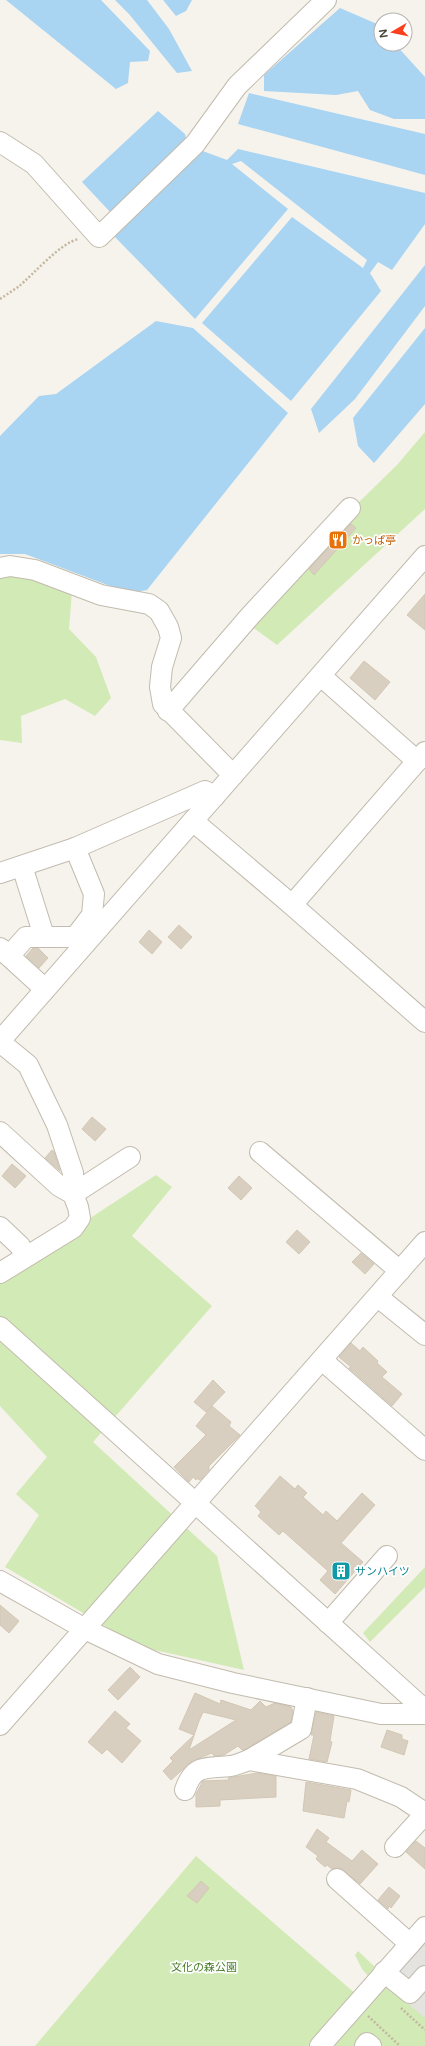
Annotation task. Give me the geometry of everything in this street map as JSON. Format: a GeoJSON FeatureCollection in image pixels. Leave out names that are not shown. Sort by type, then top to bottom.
{"type":"FeatureCollection","features":[{"type":"Feature","properties":{"kind":"street"},"geometry":{"type":"LineString","coordinates":[[0,142],[34,164],[99,237],[195,144],[237,86],[326,0]]}},
{"type":"Feature","properties":{"kind":"street"},"geometry":{"type":"LineString","coordinates":[[168,711],[250,616],[350,508]]}},
{"type":"Feature","properties":{"kind":"street"},"geometry":{"type":"LineString","coordinates":[[0,1273],[25,1256],[73,1228],[80,1218],[73,1194],[73,1174],[57,1124],[28,1065],[0,1041],[45,990],[83,937],[193,821],[425,556]]}},
{"type":"Feature","properties":{"kind":"street"},"geometry":{"type":"LineString","coordinates":[[0,568],[10,566],[35,570],[101,595],[149,604],[159,611],[168,627],[170,638],[162,667],[160,687],[163,704],[168,711],[233,775]]}},
{"type":"Feature","properties":{"kind":"street"},"geometry":{"type":"LineString","coordinates":[[292,905],[421,756],[321,676]]}},
{"type":"Feature","properties":{"kind":"street"},"geometry":{"type":"LineString","coordinates":[[0,873],[75,848],[205,791],[215,796]]}},
{"type":"Feature","properties":{"kind":"street"},"geometry":{"type":"LineString","coordinates":[[193,821],[292,905],[425,1022]]}},
{"type":"Feature","properties":{"kind":"street"},"geometry":{"type":"LineString","coordinates":[[75,848],[94,894],[92,915],[83,937]]}},
{"type":"Feature","properties":{"kind":"street"},"geometry":{"type":"LineString","coordinates":[[22,866],[44,936]]}},
{"type":"Feature","properties":{"kind":"street"},"geometry":{"type":"LineString","coordinates":[[45,990],[5,952],[26,938],[44,936],[83,937]]}},
{"type":"Feature","properties":{"kind":"street"},"geometry":{"type":"LineString","coordinates":[[0,1132],[59,1186],[73,1194]]}},
{"type":"Feature","properties":{"kind":"street"},"geometry":{"type":"LineString","coordinates":[[260,1152],[400,1271]]}},
{"type":"Feature","properties":{"kind":"street"},"geometry":{"type":"LineString","coordinates":[[73,1194],[130,1157]]}},
{"type":"Feature","properties":{"kind":"street"},"geometry":{"type":"LineString","coordinates":[[0,1227],[20,1246],[25,1256]]}},
{"type":"Feature","properties":{"kind":"street"},"geometry":{"type":"LineString","coordinates":[[0,1725],[425,1242]]}},
{"type":"Feature","properties":{"kind":"street"},"geometry":{"type":"LineString","coordinates":[[378,1296],[425,1335]]}},
{"type":"Feature","properties":{"kind":"street"},"geometry":{"type":"LineString","coordinates":[[0,1326],[195,1504],[425,1710]]}},
{"type":"Feature","properties":{"kind":"street"},"geometry":{"type":"LineString","coordinates":[[322,1360],[425,1450]]}},
{"type":"Feature","properties":{"kind":"street"},"geometry":{"type":"LineString","coordinates":[[328,1623],[386,1556]]}},
{"type":"Feature","properties":{"kind":"street"},"geometry":{"type":"LineString","coordinates":[[0,1581],[85,1629],[158,1664],[381,1714],[425,1714]]}},
{"type":"Feature","properties":{"kind":"street"},"geometry":{"type":"LineString","coordinates":[[185,1790],[193,1774],[202,1768],[233,1766],[249,1760],[301,1730],[307,1698]]}},
{"type":"Feature","properties":{"kind":"street"},"geometry":{"type":"LineString","coordinates":[[249,1760],[357,1779],[401,1798],[425,1813],[395,1847]]}},
{"type":"Feature","properties":{"kind":"street"},"geometry":{"type":"LineString","coordinates":[[337,1879],[410,1944]]}},
{"type":"Feature","properties":{"kind":"street"},"geometry":{"type":"LineString","coordinates":[[320,2046],[425,1927]]}},
{"type":"Feature","properties":{"kind":"street"},"geometry":{"type":"LineString","coordinates":[[384,1972],[410,1993],[425,1976]]}},
{"type":"Feature","properties":{"kind":"street"},"geometry":{"type":"LineString","coordinates":[[365,2046],[367,2043],[370,2046]]}},
{"type":"Feature","properties":{"kind":"path"},"geometry":{"type":"LineString","coordinates":[[0,299],[19,286],[46,261],[73,240],[99,237]]}},
{"type":"Feature","properties":{"kind":"path"},"geometry":{"type":"LineString","coordinates":[[356,2004],[400,2046]]}},
{"type":"Feature","properties":{"kind":"green space"},"geometry":{"type":"Polygon","coordinates":[[[425,432],[425,509],[277,645],[240,618],[397,465],[425,432]]]}},
{"type":"Feature","properties":{"kind":"green space"},"geometry":{"type":"Polygon","coordinates":[[[0,569],[72,591],[69,629],[96,657],[111,698],[95,716],[65,699],[21,716],[22,743],[0,740],[0,569]]]}},
{"type":"Feature","properties":{"kind":"green space"},"geometry":{"type":"Polygon","coordinates":[[[156,1175],[172,1187],[132,1236],[212,1306],[93,1442],[217,1556],[244,1670],[141,1647],[5,1567],[39,1515],[16,1494],[47,1457],[0,1406],[0,1277],[156,1175]]]}},
{"type":"Feature","properties":{"kind":"green space"},"geometry":{"type":"Polygon","coordinates":[[[425,1567],[425,1587],[370,1642],[363,1633],[425,1567]]]}},
{"type":"Feature","properties":{"kind":"green space","name":"文化の森公園"},"geometry":{"type":"Polygon","coordinates":[[[196,1856],[364,2001],[425,1930],[425,2046],[35,2046],[196,1856]]]}},
{"type":"Feature","properties":{"kind":"green space"},"geometry":{"type":"Polygon","coordinates":[[[358,1951],[375,1967],[368,1976],[362,1969],[355,1955],[358,1951]]]}},
{"type":"Feature","properties":{"kind":"shaded area"},"geometry":{"type":"Polygon","coordinates":[[[425,1937],[425,2018],[385,1984],[425,1937]]]}},
{"type":"Feature","properties":{"kind":"water"},"geometry":{"type":"Polygon","coordinates":[[[6,0],[101,0],[150,51],[148,61],[130,62],[128,83],[116,89],[6,0]]]}},
{"type":"Feature","properties":{"kind":"water"},"geometry":{"type":"Polygon","coordinates":[[[115,0],[147,0],[169,29],[192,71],[177,73],[129,14],[115,0]]]}},
{"type":"Feature","properties":{"kind":"water"},"geometry":{"type":"Polygon","coordinates":[[[163,0],[192,0],[186,11],[176,16],[163,0]]]}},
{"type":"Feature","properties":{"kind":"water"},"geometry":{"type":"Polygon","coordinates":[[[340,8],[373,22],[373,52],[402,52],[425,77],[425,119],[394,119],[370,110],[358,91],[336,95],[264,91],[264,75],[340,8]]]}},
{"type":"Feature","properties":{"kind":"water"},"geometry":{"type":"Polygon","coordinates":[[[249,93],[425,134],[425,175],[238,124],[249,93]]]}},
{"type":"Feature","properties":{"kind":"water"},"geometry":{"type":"Polygon","coordinates":[[[158,111],[185,134],[187,142],[112,214],[82,182],[158,111]]]}},
{"type":"Feature","properties":{"kind":"water"},"geometry":{"type":"Polygon","coordinates":[[[238,149],[425,193],[425,224],[392,270],[378,262],[370,273],[381,291],[291,401],[202,323],[292,217],[363,268],[367,260],[241,161],[232,164],[288,209],[195,319],[114,236],[200,150],[227,160],[238,149]]]}},
{"type":"Feature","properties":{"kind":"water"},"geometry":{"type":"Polygon","coordinates":[[[425,265],[425,306],[355,399],[319,433],[311,409],[425,265]]]}},
{"type":"Feature","properties":{"kind":"water"},"geometry":{"type":"Polygon","coordinates":[[[156,321],[193,328],[288,413],[147,590],[129,593],[25,554],[0,554],[0,436],[39,396],[56,394],[156,321]]]}},
{"type":"Feature","properties":{"kind":"water"},"geometry":{"type":"Polygon","coordinates":[[[425,328],[425,404],[374,463],[358,446],[353,418],[425,328]]]}},
{"type":"Feature","properties":{"kind":"building"},"geometry":{"type":"Polygon","coordinates":[[[351,524],[356,528],[314,575],[309,569],[351,524]]]}},
{"type":"Feature","properties":{"kind":"building"},"geometry":{"type":"Polygon","coordinates":[[[425,594],[425,630],[407,615],[425,594]]]}},
{"type":"Feature","properties":{"kind":"building"},"geometry":{"type":"Polygon","coordinates":[[[364,661],[390,682],[375,700],[350,678],[364,661]]]}},
{"type":"Feature","properties":{"kind":"building"},"geometry":{"type":"Polygon","coordinates":[[[179,925],[192,937],[181,949],[168,937],[179,925]]]}},
{"type":"Feature","properties":{"kind":"building"},"geometry":{"type":"Polygon","coordinates":[[[149,930],[162,942],[152,954],[139,942],[149,930]]]}},
{"type":"Feature","properties":{"kind":"building"},"geometry":{"type":"Polygon","coordinates":[[[33,948],[38,948],[48,958],[39,968],[26,956],[33,948]]]}},
{"type":"Feature","properties":{"kind":"building"},"geometry":{"type":"Polygon","coordinates":[[[92,1117],[106,1129],[95,1141],[82,1129],[92,1117]]]}},
{"type":"Feature","properties":{"kind":"building"},"geometry":{"type":"Polygon","coordinates":[[[52,1150],[54,1152],[60,1171],[45,1158],[52,1150]]]}},
{"type":"Feature","properties":{"kind":"building"},"geometry":{"type":"Polygon","coordinates":[[[12,1164],[26,1176],[15,1188],[2,1176],[12,1164]]]}},
{"type":"Feature","properties":{"kind":"building"},"geometry":{"type":"Polygon","coordinates":[[[239,1176],[252,1188],[241,1200],[228,1188],[239,1176]]]}},
{"type":"Feature","properties":{"kind":"building"},"geometry":{"type":"Polygon","coordinates":[[[297,1230],[310,1242],[299,1254],[286,1242],[297,1230]]]}},
{"type":"Feature","properties":{"kind":"building"},"geometry":{"type":"Polygon","coordinates":[[[361,1253],[374,1264],[365,1274],[352,1262],[361,1253]]]}},
{"type":"Feature","properties":{"kind":"building"},"geometry":{"type":"Polygon","coordinates":[[[351,1343],[360,1351],[363,1347],[378,1361],[377,1363],[387,1372],[382,1377],[402,1394],[392,1406],[349,1368],[351,1367],[339,1357],[351,1343]]]}},
{"type":"Feature","properties":{"kind":"building"},"geometry":{"type":"Polygon","coordinates":[[[213,1380],[225,1392],[206,1412],[194,1402],[213,1380]]]}},
{"type":"Feature","properties":{"kind":"building"},"geometry":{"type":"Polygon","coordinates":[[[212,1406],[231,1422],[229,1426],[240,1435],[209,1466],[209,1470],[201,1479],[199,1480],[197,1478],[196,1480],[193,1477],[189,1482],[174,1467],[206,1435],[196,1426],[212,1406]]]}},
{"type":"Feature","properties":{"kind":"building"},"geometry":{"type":"Polygon","coordinates":[[[280,1476],[295,1489],[298,1485],[307,1493],[303,1497],[323,1515],[326,1511],[337,1521],[362,1493],[375,1505],[341,1543],[363,1562],[335,1594],[320,1580],[328,1571],[283,1531],[279,1535],[258,1516],[261,1512],[255,1506],[280,1476]]]}},
{"type":"Feature","properties":{"kind":"building"},"geometry":{"type":"Polygon","coordinates":[[[0,1605],[19,1621],[9,1633],[0,1625],[0,1605]]]}},
{"type":"Feature","properties":{"kind":"building"},"geometry":{"type":"Polygon","coordinates":[[[130,1667],[140,1677],[118,1700],[108,1690],[130,1667]]]}},
{"type":"Feature","properties":{"kind":"building"},"geometry":{"type":"Polygon","coordinates":[[[195,1693],[220,1704],[221,1700],[251,1710],[260,1701],[266,1707],[275,1703],[291,1707],[293,1711],[291,1722],[244,1750],[238,1746],[224,1755],[214,1756],[212,1753],[192,1761],[171,1780],[163,1771],[173,1761],[170,1758],[194,1735],[179,1729],[195,1693]],[[203,1712],[189,1750],[236,1720],[203,1712]]]}},
{"type":"Feature","properties":{"kind":"building"},"geometry":{"type":"Polygon","coordinates":[[[115,1711],[130,1724],[126,1728],[141,1741],[122,1763],[107,1749],[102,1754],[88,1742],[115,1711]]]}},
{"type":"Feature","properties":{"kind":"building"},"geometry":{"type":"Polygon","coordinates":[[[316,1712],[334,1716],[330,1741],[332,1742],[327,1762],[309,1759],[314,1735],[311,1735],[316,1712]]]}},
{"type":"Feature","properties":{"kind":"building"},"geometry":{"type":"Polygon","coordinates":[[[387,1730],[402,1735],[402,1739],[408,1741],[404,1755],[381,1747],[387,1730]]]}},
{"type":"Feature","properties":{"kind":"building"},"geometry":{"type":"Polygon","coordinates":[[[257,1773],[276,1776],[276,1797],[220,1800],[220,1806],[196,1807],[196,1794],[203,1781],[229,1780],[228,1778],[257,1773]]]}},
{"type":"Feature","properties":{"kind":"building"},"geometry":{"type":"Polygon","coordinates":[[[306,1782],[351,1790],[349,1802],[347,1801],[344,1818],[303,1811],[306,1782]]]}},
{"type":"Feature","properties":{"kind":"building"},"geometry":{"type":"Polygon","coordinates":[[[317,1829],[329,1838],[326,1842],[352,1861],[362,1850],[378,1864],[360,1884],[340,1868],[332,1869],[327,1865],[325,1867],[316,1859],[318,1856],[306,1847],[317,1829]]]}},
{"type":"Feature","properties":{"kind":"building"},"geometry":{"type":"Polygon","coordinates":[[[416,1841],[425,1848],[425,1869],[406,1852],[416,1841]]]}},
{"type":"Feature","properties":{"kind":"building"},"geometry":{"type":"Polygon","coordinates":[[[201,1881],[209,1888],[197,1903],[187,1896],[201,1881]]]}},
{"type":"Feature","properties":{"kind":"building"},"geometry":{"type":"Polygon","coordinates":[[[389,1887],[400,1896],[391,1908],[389,1906],[388,1909],[378,1900],[389,1887]]]}},
{"type":"Feature","properties":{"kind":"place","name":"かっぱ亭"},"geometry":{"type":"Point","coordinates":[338,540]}},
{"type":"Feature","properties":{"kind":"place","name":"サンハイツ"},"geometry":{"type":"Point","coordinates":[341,1571]}}]}
